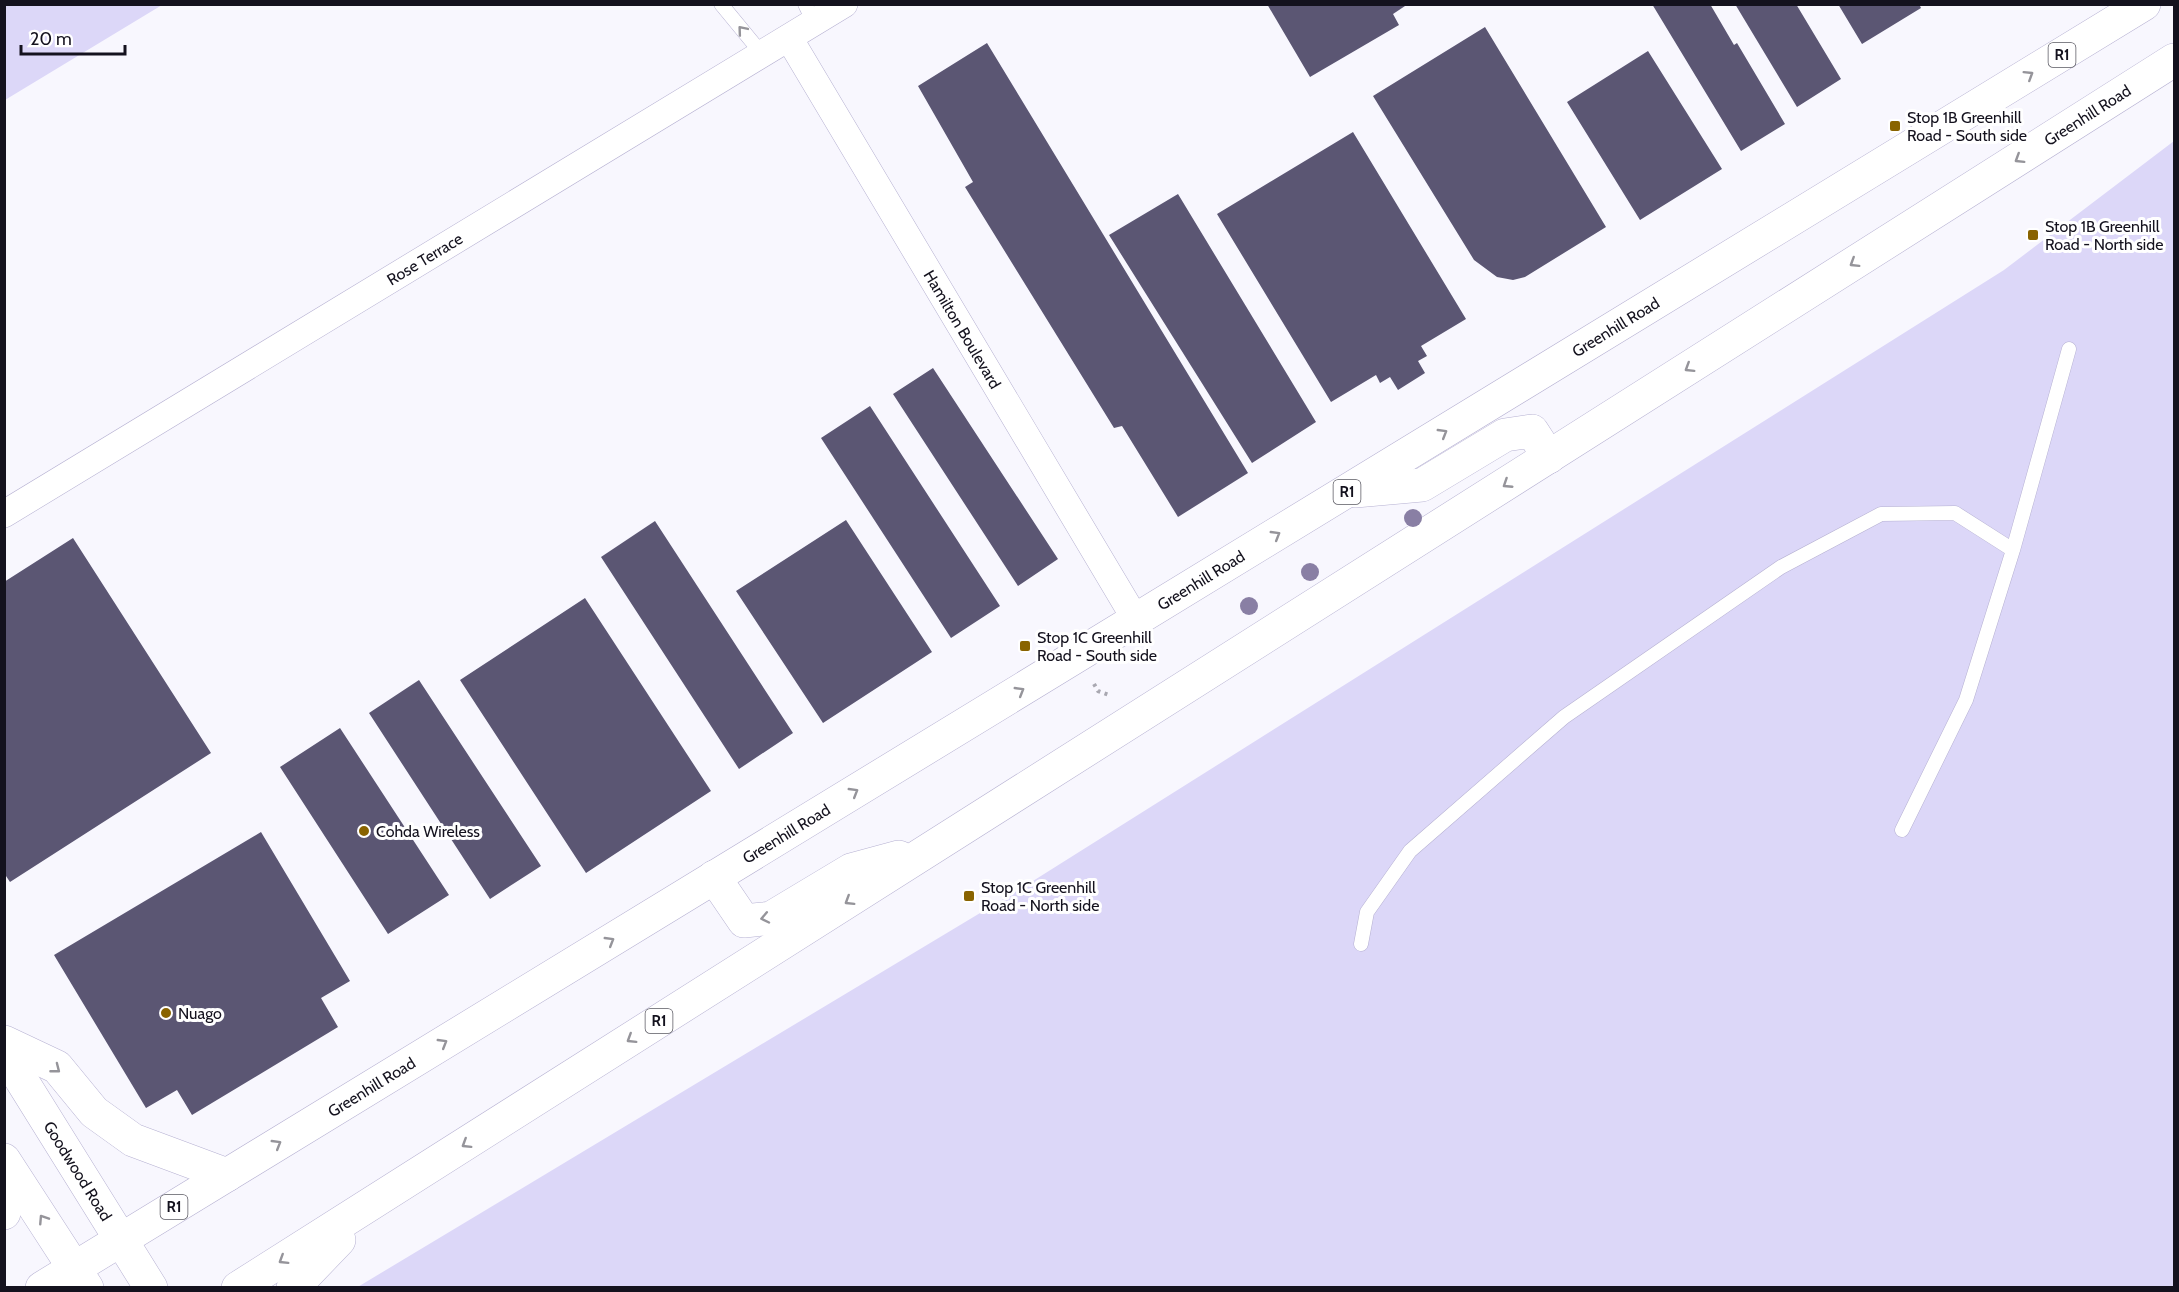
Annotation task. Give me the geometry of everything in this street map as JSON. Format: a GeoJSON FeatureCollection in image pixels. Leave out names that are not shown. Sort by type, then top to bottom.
{"type":"FeatureCollection","features":[{"type":"Feature","properties":{"kind":"main road","name":"Greenhill Road"},"geometry":{"type":"LineString","coordinates":[[42,1287],[81,1278],[121,1240],[2144,4]]}},
{"type":"Feature","properties":{"kind":"main road","name":"Greenhill Road"},"geometry":{"type":"LineString","coordinates":[[238,1287],[2175,60]]}},
{"type":"Feature","properties":{"kind":"main road"},"geometry":{"type":"LineString","coordinates":[[1347,491],[1422,485],[1505,435],[1532,431],[1549,457]]}},
{"type":"Feature","properties":{"kind":"main road"},"geometry":{"type":"LineString","coordinates":[[714,877],[744,921],[771,918],[851,870],[933,847]]}},
{"type":"Feature","properties":{"kind":"main road"},"geometry":{"type":"LineString","coordinates":[[4,1042],[57,1068],[94,1112],[133,1140],[227,1175]]}},
{"type":"Feature","properties":{"kind":"main road","name":"Goodwood Road"},"geometry":{"type":"LineString","coordinates":[[4,1052],[151,1287]]}},
{"type":"Feature","properties":{"kind":"main road"},"geometry":{"type":"LineString","coordinates":[[4,1160],[81,1278]]}},
{"type":"Feature","properties":{"kind":"main road"},"geometry":{"type":"LineString","coordinates":[[4,1187],[7,1208],[4,1213]]}},
{"type":"Feature","properties":{"kind":"main road"},"geometry":{"type":"LineString","coordinates":[[293,1287],[386,1195]]}},
{"type":"Feature","properties":{"kind":"street","name":"Rose Terrace"},"geometry":{"type":"LineString","coordinates":[[4,514],[763,55],[789,38],[810,14],[844,4]]}},
{"type":"Feature","properties":{"kind":"street","name":"Hamilton Boulevard"},"geometry":{"type":"LineString","coordinates":[[789,38],[1136,620]]}},
{"type":"Feature","properties":{"kind":"lane"},"geometry":{"type":"LineString","coordinates":[[721,4],[763,55]]}},
{"type":"Feature","properties":{"kind":"lane"},"geometry":{"type":"LineString","coordinates":[[1902,830],[1966,700],[2013,550],[2069,348]]}},
{"type":"Feature","properties":{"kind":"lane"},"geometry":{"type":"LineString","coordinates":[[1360,944],[1367,912],[1410,850],[1563,717],[1781,567],[1881,514],[1955,513],[2013,550]]}},
{"type":"Feature","properties":{"kind":"shaded area"},"geometry":{"type":"Polygon","coordinates":[[[5,4],[162,4],[162,5],[5,100],[5,4]]]}},
{"type":"Feature","properties":{"kind":"shaded area"},"geometry":{"type":"Polygon","coordinates":[[[2174,141],[2174,1287],[356,1288],[1025,886],[2004,270],[2174,141]]]}},
{"type":"Feature","properties":{"kind":"building"},"geometry":{"type":"Polygon","coordinates":[[[1267,4],[1408,4],[1393,14],[1399,25],[1310,77],[1267,4]]]}},
{"type":"Feature","properties":{"kind":"building"},"geometry":{"type":"Polygon","coordinates":[[[1652,4],[1710,4],[1734,45],[1737,43],[1785,124],[1741,151],[1652,4]]]}},
{"type":"Feature","properties":{"kind":"building"},"geometry":{"type":"Polygon","coordinates":[[[1735,4],[1796,4],[1841,79],[1797,107],[1735,4]]]}},
{"type":"Feature","properties":{"kind":"building"},"geometry":{"type":"Polygon","coordinates":[[[1838,4],[1919,4],[1921,8],[1862,44],[1838,4]]]}},
{"type":"Feature","properties":{"kind":"building"},"geometry":{"type":"Polygon","coordinates":[[[1485,27],[1606,227],[1525,277],[1513,280],[1497,277],[1474,260],[1373,96],[1485,27]]]}},
{"type":"Feature","properties":{"kind":"building"},"geometry":{"type":"Polygon","coordinates":[[[987,43],[1248,473],[1178,517],[1122,426],[1114,428],[965,187],[973,182],[918,86],[987,43]]]}},
{"type":"Feature","properties":{"kind":"building"},"geometry":{"type":"Polygon","coordinates":[[[1648,51],[1722,169],[1640,220],[1567,102],[1648,51]]]}},
{"type":"Feature","properties":{"kind":"building"},"geometry":{"type":"Polygon","coordinates":[[[1353,132],[1466,319],[1421,346],[1427,356],[1418,361],[1425,373],[1398,390],[1390,377],[1380,383],[1376,375],[1331,402],[1217,214],[1353,132]]]}},
{"type":"Feature","properties":{"kind":"building"},"geometry":{"type":"Polygon","coordinates":[[[1178,194],[1316,422],[1252,463],[1109,235],[1178,194]]]}},
{"type":"Feature","properties":{"kind":"building"},"geometry":{"type":"Polygon","coordinates":[[[933,368],[1058,559],[1018,586],[893,394],[933,368]]]}},
{"type":"Feature","properties":{"kind":"building"},"geometry":{"type":"Polygon","coordinates":[[[870,406],[1000,606],[951,638],[821,438],[870,406]]]}},
{"type":"Feature","properties":{"kind":"building"},"geometry":{"type":"Polygon","coordinates":[[[846,520],[932,652],[823,723],[736,591],[846,520]]]}},
{"type":"Feature","properties":{"kind":"building"},"geometry":{"type":"Polygon","coordinates":[[[655,521],[793,733],[739,769],[601,557],[655,521]]]}},
{"type":"Feature","properties":{"kind":"building"},"geometry":{"type":"Polygon","coordinates":[[[73,538],[211,753],[10,882],[4,873],[4,582],[73,538]]]}},
{"type":"Feature","properties":{"kind":"building"},"geometry":{"type":"Polygon","coordinates":[[[585,598],[711,791],[586,873],[460,680],[585,598]]]}},
{"type":"Feature","properties":{"kind":"building"},"geometry":{"type":"Polygon","coordinates":[[[419,680],[541,866],[490,899],[369,713],[419,680]]]}},
{"type":"Feature","properties":{"kind":"building","name":"Cohda Wireless"},"geometry":{"type":"Polygon","coordinates":[[[340,728],[449,895],[388,934],[280,767],[340,728]]]}},
{"type":"Feature","properties":{"kind":"building"},"geometry":{"type":"Polygon","coordinates":[[[261,832],[350,981],[321,998],[338,1027],[192,1115],[177,1090],[146,1108],[54,955],[261,832]]]}},
{"type":"Feature","properties":{"kind":"place","name":"Stop 1B Greenhill Road - South side"},"geometry":{"type":"Point","coordinates":[1895,126]}},
{"type":"Feature","properties":{"kind":"place","name":"Stop 1B Greenhill Road - North side"},"geometry":{"type":"Point","coordinates":[2033,235]}},
{"type":"Feature","properties":{"kind":"place","name":"Stop 1C Greenhill Road - South side"},"geometry":{"type":"Point","coordinates":[1025,646]}},
{"type":"Feature","properties":{"kind":"place","name":"Cohda Wireless"},"geometry":{"type":"Point","coordinates":[364,831]}},
{"type":"Feature","properties":{"kind":"place","name":"Stop 1C Greenhill Road - North side"},"geometry":{"type":"Point","coordinates":[969,896]}},
{"type":"Feature","properties":{"kind":"place","name":"Nuago"},"geometry":{"type":"Point","coordinates":[166,1013]}}]}
